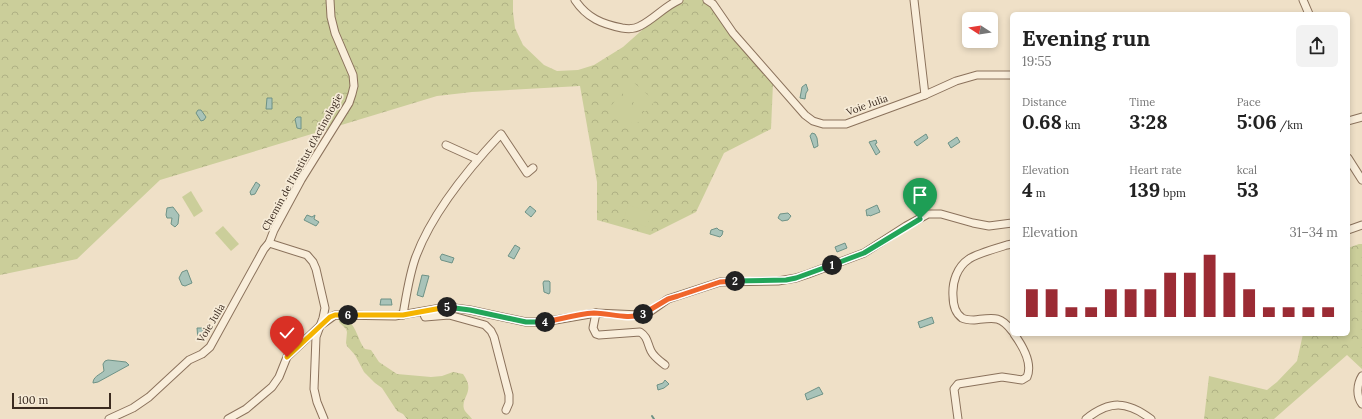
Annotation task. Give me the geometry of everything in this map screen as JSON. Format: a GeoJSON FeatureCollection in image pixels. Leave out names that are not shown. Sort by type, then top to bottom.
{"type":"FeatureCollection","features":[{"type":"Feature","properties":{"kind":"street","name":"Chemin de l'Institut d'Actinologie"},"geometry":{"type":"LineString","coordinates":[[269,243],[274,230],[298,186],[349,103],[352,94],[354,86],[353,75],[335,33],[331,17],[330,0]]}},
{"type":"Feature","properties":{"kind":"street"},"geometry":{"type":"LineString","coordinates":[[575,0],[589,15],[601,23],[632,28],[640,27],[679,0]]}},
{"type":"Feature","properties":{"kind":"street","name":"Voie Julia"},"geometry":{"type":"LineString","coordinates":[[707,0],[713,4],[733,33],[805,115],[813,121],[823,124],[846,124],[925,95],[956,81],[977,75],[1010,75]]}},
{"type":"Feature","properties":{"kind":"street"},"geometry":{"type":"LineString","coordinates":[[914,0],[925,95]]}},
{"type":"Feature","properties":{"kind":"street"},"geometry":{"type":"LineString","coordinates":[[1303,0],[1308,12]]}},
{"type":"Feature","properties":{"kind":"street"},"geometry":{"type":"LineString","coordinates":[[1350,120],[1362,116]]}},
{"type":"Feature","properties":{"kind":"street"},"geometry":{"type":"LineString","coordinates":[[403,315],[406,295],[416,258],[431,226],[477,159],[501,134],[527,173],[533,168]]}},
{"type":"Feature","properties":{"kind":"street"},"geometry":{"type":"LineString","coordinates":[[446,145],[477,159]]}},
{"type":"Feature","properties":{"kind":"street"},"geometry":{"type":"LineString","coordinates":[[1350,161],[1362,180]]}},
{"type":"Feature","properties":{"kind":"street"},"geometry":{"type":"LineString","coordinates":[[228,419],[246,408],[272,387],[279,377],[287,357],[335,315],[403,315],[454,307],[516,320],[533,322],[596,313],[640,315],[668,299],[720,282],[778,281],[796,278],[864,253],[906,226],[928,214],[938,213],[989,226],[1010,223]]}},
{"type":"Feature","properties":{"kind":"street"},"geometry":{"type":"LineString","coordinates":[[1350,229],[1362,225]]}},
{"type":"Feature","properties":{"kind":"street"},"geometry":{"type":"LineString","coordinates":[[269,243],[307,255],[313,262],[325,308],[321,326],[316,337],[314,389],[317,402],[324,419]]}},
{"type":"Feature","properties":{"kind":"street","name":"Voie Julia"},"geometry":{"type":"LineString","coordinates":[[109,419],[133,408],[149,397],[189,360],[202,354],[210,347],[264,249],[269,243]]}},
{"type":"Feature","properties":{"kind":"street"},"geometry":{"type":"LineString","coordinates":[[1010,244],[969,259],[956,273],[952,291],[956,311],[961,317],[968,320],[995,318],[1003,321],[1010,329]]}},
{"type":"Feature","properties":{"kind":"street"},"geometry":{"type":"LineString","coordinates":[[423,312],[425,317],[449,315],[485,325],[491,331],[494,337],[509,395],[509,403],[506,410]]}},
{"type":"Feature","properties":{"kind":"street"},"geometry":{"type":"LineString","coordinates":[[596,313],[593,328],[596,334],[640,332],[647,339],[651,351],[665,365]]}},
{"type":"Feature","properties":{"kind":"street"},"geometry":{"type":"LineString","coordinates":[[958,419],[954,389],[958,384],[1002,377],[1022,380],[1028,377],[1030,371],[1026,357],[1020,342],[1016,336]]}},
{"type":"Feature","properties":{"kind":"street"},"geometry":{"type":"LineString","coordinates":[[1362,376],[1358,385],[1358,394],[1362,404]]}},
{"type":"Feature","properties":{"kind":"street"},"geometry":{"type":"LineString","coordinates":[[1086,419],[1106,406],[1118,405],[1130,406],[1151,419]]}},
{"type":"Feature","properties":{"kind":"green space"},"geometry":{"type":"Polygon","coordinates":[[[0,0],[513,0],[515,28],[523,45],[544,65],[557,71],[578,70],[594,65],[623,47],[676,0],[712,0],[773,83],[771,129],[724,153],[696,212],[650,235],[597,220],[597,182],[580,86],[472,92],[437,96],[160,180],[77,259],[0,275],[0,0]]]}},
{"type":"Feature","properties":{"kind":"green space"},"geometry":{"type":"Polygon","coordinates":[[[632,81],[655,101],[645,112],[622,93],[632,81]]]}},
{"type":"Feature","properties":{"kind":"green space"},"geometry":{"type":"Polygon","coordinates":[[[620,94],[644,115],[635,126],[611,106],[620,94]]]}},
{"type":"Feature","properties":{"kind":"green space"},"geometry":{"type":"Polygon","coordinates":[[[191,191],[203,211],[194,217],[182,197],[191,191]]]}},
{"type":"Feature","properties":{"kind":"green space"},"geometry":{"type":"Polygon","coordinates":[[[628,205],[651,212],[647,227],[624,219],[628,205]]]}},
{"type":"Feature","properties":{"kind":"green space"},"geometry":{"type":"Polygon","coordinates":[[[223,226],[239,244],[231,251],[215,233],[223,226]]]}},
{"type":"Feature","properties":{"kind":"green space"},"geometry":{"type":"Polygon","coordinates":[[[1362,244],[1362,369],[1347,355],[1274,419],[1204,419],[1209,376],[1267,390],[1297,361],[1303,336],[1350,336],[1350,247],[1362,244]]]}},
{"type":"Feature","properties":{"kind":"green space"},"geometry":{"type":"Polygon","coordinates":[[[339,320],[347,320],[350,323],[365,349],[371,350],[379,362],[397,374],[431,377],[442,376],[453,372],[463,374],[468,385],[468,390],[464,401],[464,409],[472,419],[407,419],[403,414],[397,411],[382,388],[364,372],[355,355],[347,346],[346,329],[339,322],[339,320]]]}},
{"type":"Feature","properties":{"kind":"water"},"geometry":{"type":"Polygon","coordinates":[[[806,84],[808,90],[805,99],[800,98],[802,87],[806,84]]]}},
{"type":"Feature","properties":{"kind":"water"},"geometry":{"type":"Polygon","coordinates":[[[267,98],[272,98],[272,109],[266,109],[267,98]]]}},
{"type":"Feature","properties":{"kind":"water"},"geometry":{"type":"Polygon","coordinates":[[[198,110],[201,110],[206,117],[204,120],[201,121],[196,113],[198,110]]]}},
{"type":"Feature","properties":{"kind":"water"},"geometry":{"type":"Polygon","coordinates":[[[297,117],[301,117],[301,129],[297,128],[295,119],[297,117]]]}},
{"type":"Feature","properties":{"kind":"water"},"geometry":{"type":"Polygon","coordinates":[[[812,133],[815,134],[817,138],[818,146],[814,148],[810,136],[812,133]]]}},
{"type":"Feature","properties":{"kind":"water"},"geometry":{"type":"Polygon","coordinates":[[[926,134],[928,138],[917,146],[914,142],[926,134]]]}},
{"type":"Feature","properties":{"kind":"water"},"geometry":{"type":"Polygon","coordinates":[[[957,137],[960,142],[951,148],[948,143],[957,137]]]}},
{"type":"Feature","properties":{"kind":"water"},"geometry":{"type":"Polygon","coordinates":[[[876,140],[877,143],[875,144],[880,152],[876,155],[869,142],[876,140]]]}},
{"type":"Feature","properties":{"kind":"water"},"geometry":{"type":"Polygon","coordinates":[[[256,182],[260,185],[255,194],[251,195],[250,192],[256,182]]]}},
{"type":"Feature","properties":{"kind":"water"},"geometry":{"type":"Polygon","coordinates":[[[877,205],[880,212],[867,216],[866,210],[877,205]]]}},
{"type":"Feature","properties":{"kind":"water"},"geometry":{"type":"Polygon","coordinates":[[[530,206],[536,211],[531,217],[525,212],[530,206]]]}},
{"type":"Feature","properties":{"kind":"water"},"geometry":{"type":"Polygon","coordinates":[[[173,207],[179,215],[178,224],[175,227],[171,224],[172,218],[167,218],[166,215],[167,208],[173,207]]]}},
{"type":"Feature","properties":{"kind":"water"},"geometry":{"type":"Polygon","coordinates":[[[788,213],[791,216],[788,220],[782,221],[778,218],[780,214],[788,213]]]}},
{"type":"Feature","properties":{"kind":"water"},"geometry":{"type":"Polygon","coordinates":[[[307,215],[312,217],[315,215],[314,219],[319,222],[316,226],[304,220],[307,215]]]}},
{"type":"Feature","properties":{"kind":"water"},"geometry":{"type":"Polygon","coordinates":[[[717,228],[723,231],[720,237],[710,234],[711,230],[717,228]]]}},
{"type":"Feature","properties":{"kind":"water"},"geometry":{"type":"Polygon","coordinates":[[[845,243],[847,248],[837,252],[835,247],[845,243]]]}},
{"type":"Feature","properties":{"kind":"water"},"geometry":{"type":"Polygon","coordinates":[[[515,245],[520,248],[514,259],[508,256],[515,245]]]}},
{"type":"Feature","properties":{"kind":"water"},"geometry":{"type":"Polygon","coordinates":[[[442,254],[454,258],[452,263],[441,260],[440,257],[442,254]]]}},
{"type":"Feature","properties":{"kind":"water"},"geometry":{"type":"Polygon","coordinates":[[[187,270],[192,283],[185,286],[182,285],[179,278],[182,272],[187,270]]]}},
{"type":"Feature","properties":{"kind":"water"},"geometry":{"type":"Polygon","coordinates":[[[422,275],[429,276],[423,297],[417,295],[422,275]]]}},
{"type":"Feature","properties":{"kind":"water"},"geometry":{"type":"Polygon","coordinates":[[[544,281],[550,282],[549,294],[544,292],[544,281]]]}},
{"type":"Feature","properties":{"kind":"water"},"geometry":{"type":"Polygon","coordinates":[[[381,299],[391,299],[392,305],[380,305],[381,299]]]}},
{"type":"Feature","properties":{"kind":"water"},"geometry":{"type":"Polygon","coordinates":[[[932,317],[934,323],[920,328],[918,322],[932,317]]]}},
{"type":"Feature","properties":{"kind":"water"},"geometry":{"type":"Polygon","coordinates":[[[197,328],[203,328],[204,339],[198,340],[197,328]]]}},
{"type":"Feature","properties":{"kind":"water"},"geometry":{"type":"Polygon","coordinates":[[[108,360],[126,362],[129,365],[98,382],[93,383],[95,378],[104,371],[103,364],[108,360]]]}},
{"type":"Feature","properties":{"kind":"water"},"geometry":{"type":"Polygon","coordinates":[[[665,380],[669,384],[658,390],[657,385],[663,383],[665,380]]]}},
{"type":"Feature","properties":{"kind":"water"},"geometry":{"type":"Polygon","coordinates":[[[819,387],[823,394],[807,400],[805,394],[819,387]]]}},
{"type":"Feature","properties":{"kind":"route"},"geometry":{"type":"LineString","coordinates":[[287,357],[330,317],[335,315],[395,316],[454,307],[496,317],[526,322],[544,322],[596,313],[624,316],[640,315],[668,299],[720,282],[778,281],[808,274],[864,253],[906,226],[920,219]]}}]}
